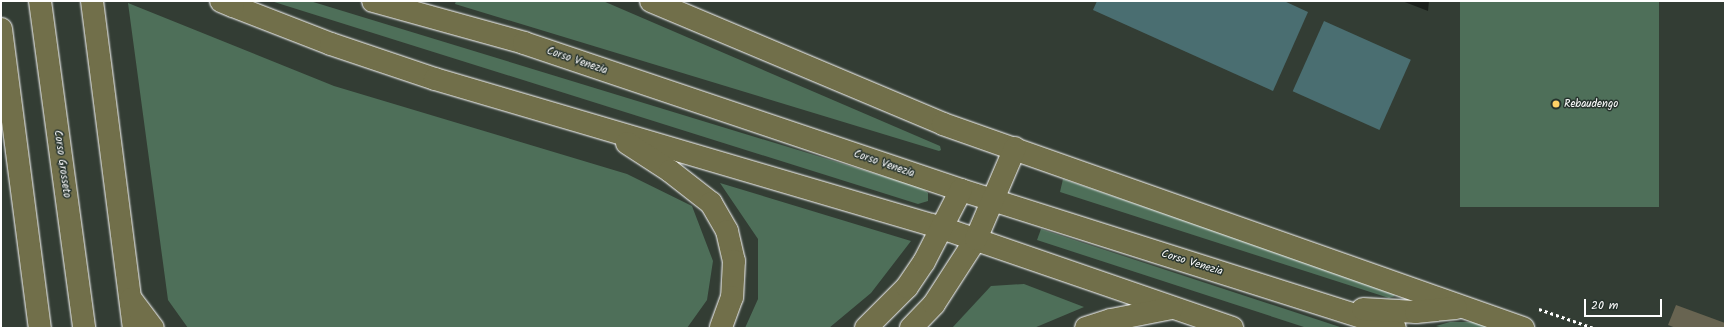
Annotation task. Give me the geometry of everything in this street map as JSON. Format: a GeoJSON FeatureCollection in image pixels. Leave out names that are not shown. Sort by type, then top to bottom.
{"type":"FeatureCollection","features":[{"type":"Feature","properties":{"kind":"main road","name":"Corso Grosseto"},"geometry":{"type":"LineString","coordinates":[[40,1],[84,328]]}},
{"type":"Feature","properties":{"kind":"main road"},"geometry":{"type":"LineString","coordinates":[[92,1],[134,328]]}},
{"type":"Feature","properties":{"kind":"main road","name":"Corso Venezia"},"geometry":{"type":"LineString","coordinates":[[373,1],[524,43],[961,190],[1334,307],[1395,328]]}},
{"type":"Feature","properties":{"kind":"main road"},"geometry":{"type":"LineString","coordinates":[[651,1],[873,96],[1461,308],[1523,328]]}},
{"type":"Feature","properties":{"kind":"main road"},"geometry":{"type":"LineString","coordinates":[[227,4],[435,79],[942,228],[1232,328]]}},
{"type":"Feature","properties":{"kind":"main road"},"geometry":{"type":"LineString","coordinates":[[1,29],[40,328]]}},
{"type":"Feature","properties":{"kind":"main road"},"geometry":{"type":"LineString","coordinates":[[602,127],[670,171],[711,203],[724,226],[734,261],[732,298],[721,328]]}},
{"type":"Feature","properties":{"kind":"main road"},"geometry":{"type":"LineString","coordinates":[[911,328],[934,304],[976,239],[1015,148]]}},
{"type":"Feature","properties":{"kind":"main road"},"geometry":{"type":"LineString","coordinates":[[866,328],[907,286],[942,228],[961,190]]}},
{"type":"Feature","properties":{"kind":"main road"},"geometry":{"type":"LineString","coordinates":[[130,298],[153,328]]}},
{"type":"Feature","properties":{"kind":"main road"},"geometry":{"type":"LineString","coordinates":[[1334,307],[1416,312],[1461,308]]}},
{"type":"Feature","properties":{"kind":"main road"},"geometry":{"type":"LineString","coordinates":[[1086,328],[1111,320],[1173,308]]}},
{"type":"Feature","properties":{"kind":"green space"},"geometry":{"type":"Polygon","coordinates":[[[271,1],[310,1],[922,188],[928,193],[928,201],[918,204],[271,1]]]}},
{"type":"Feature","properties":{"kind":"green space"},"geometry":{"type":"Polygon","coordinates":[[[456,1],[603,1],[940,146],[941,150],[939,151],[455,4],[456,1]]]}},
{"type":"Feature","properties":{"kind":"green space","name":"Rebaudengo"},"geometry":{"type":"Polygon","coordinates":[[[1460,1],[1659,1],[1659,207],[1460,207],[1460,1]]]}},
{"type":"Feature","properties":{"kind":"green space"},"geometry":{"type":"Polygon","coordinates":[[[128,3],[334,86],[627,174],[692,206],[713,261],[707,300],[687,328],[188,328],[168,300],[128,3]]]}},
{"type":"Feature","properties":{"kind":"green space"},"geometry":{"type":"Polygon","coordinates":[[[1063,179],[1391,291],[1395,296],[1389,298],[1060,192],[1063,179]]]}},
{"type":"Feature","properties":{"kind":"green space"},"geometry":{"type":"Polygon","coordinates":[[[720,183],[911,241],[871,293],[829,328],[745,328],[758,299],[758,239],[720,183]]]}},
{"type":"Feature","properties":{"kind":"green space"},"geometry":{"type":"Polygon","coordinates":[[[1041,229],[1343,328],[1307,328],[1037,240],[1041,229]]]}},
{"type":"Feature","properties":{"kind":"green space"},"geometry":{"type":"Polygon","coordinates":[[[1024,284],[1084,307],[1034,328],[952,328],[991,286],[1024,284]]]}},
{"type":"Feature","properties":{"kind":"green space"},"geometry":{"type":"Polygon","coordinates":[[[1450,322],[1473,322],[1499,328],[1444,328],[1436,326],[1450,322]]]}},
{"type":"Feature","properties":{"kind":"water"},"geometry":{"type":"Polygon","coordinates":[[[1097,1],[1284,1],[1308,12],[1273,91],[1093,10],[1097,1]]]}},
{"type":"Feature","properties":{"kind":"water"},"geometry":{"type":"Polygon","coordinates":[[[1324,21],[1411,60],[1379,130],[1293,91],[1324,21]]]}},
{"type":"Feature","properties":{"kind":"building"},"geometry":{"type":"Polygon","coordinates":[[[1676,305],[1725,323],[1725,328],[1676,328],[1668,325],[1676,305]]]}},
{"type":"Feature","properties":{"kind":"place","name":"Rebaudengo"},"geometry":{"type":"Point","coordinates":[1556,104]}}]}
